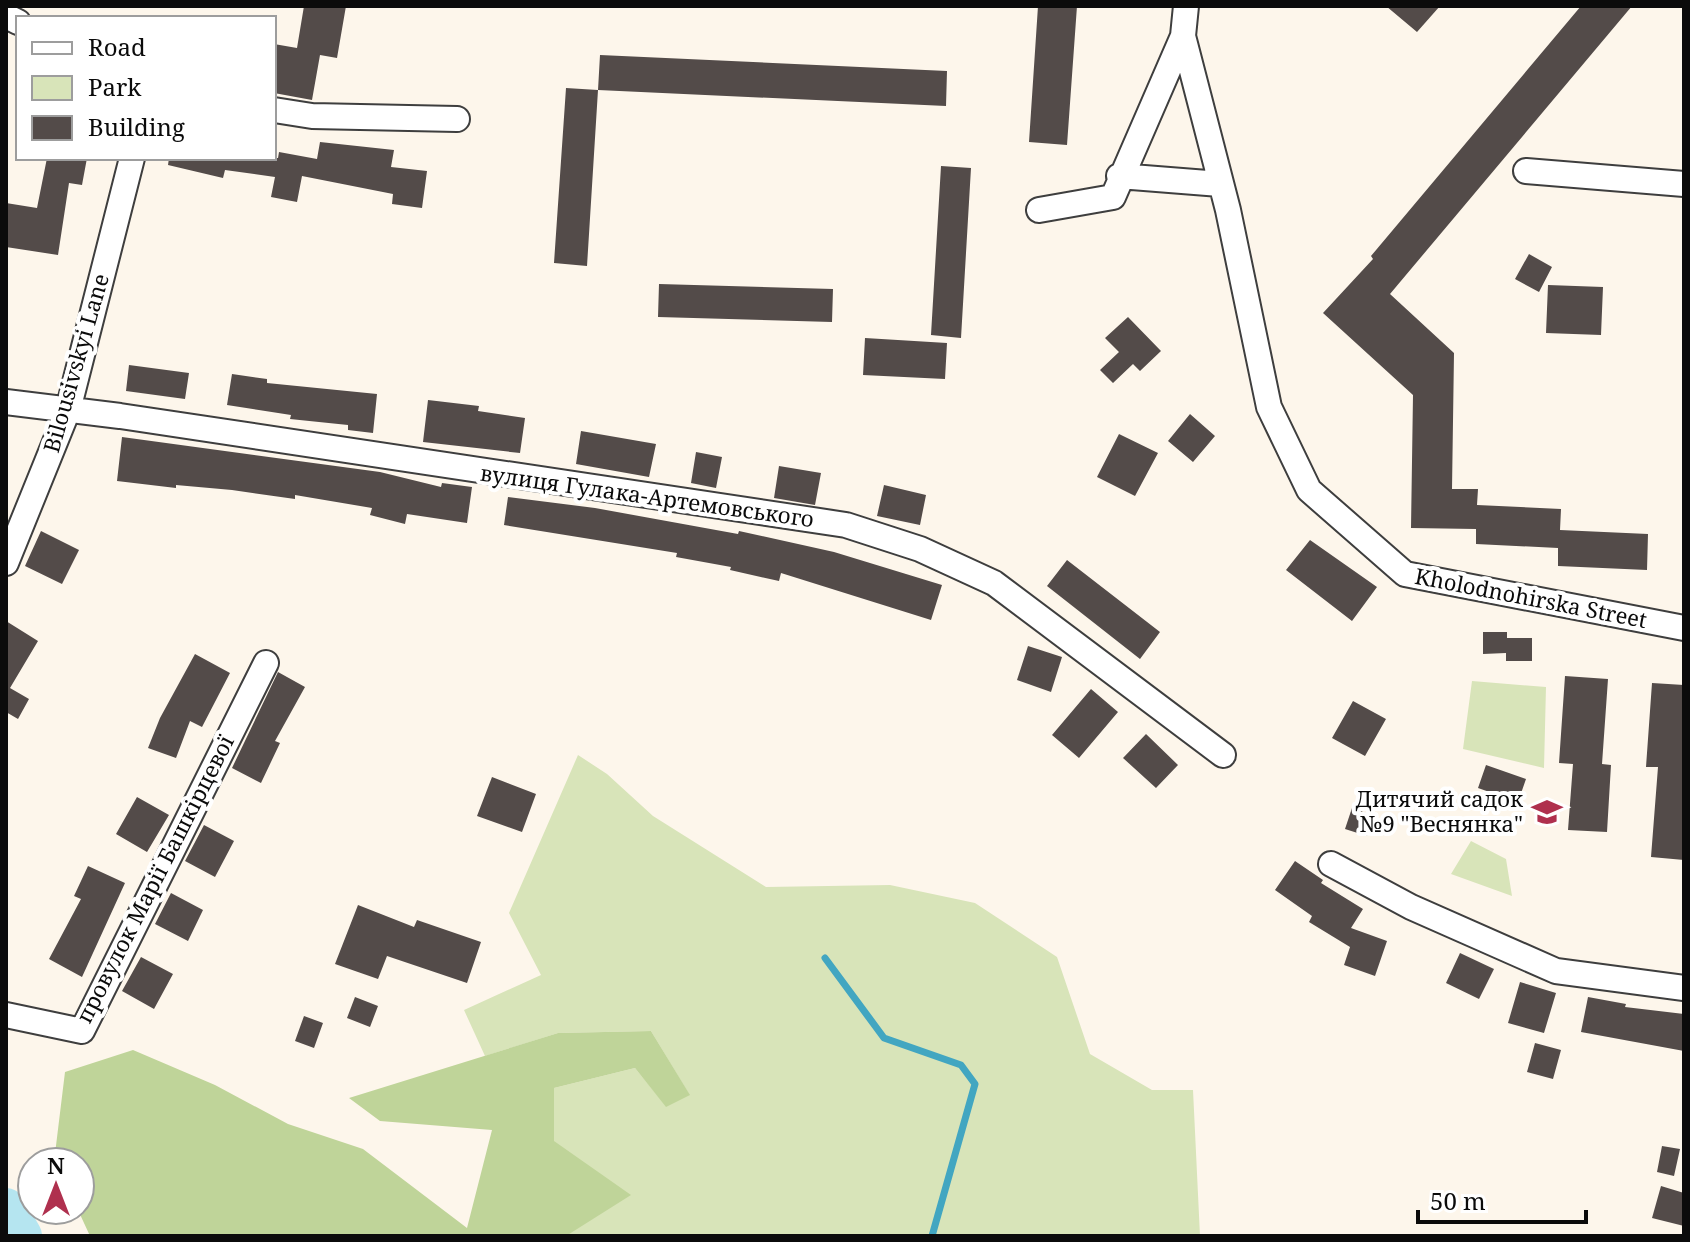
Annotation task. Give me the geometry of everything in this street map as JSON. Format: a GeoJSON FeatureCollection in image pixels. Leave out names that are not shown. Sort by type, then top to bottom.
{"type":"FeatureCollection","features":[{"type":"Feature","properties":{"kind":"street"},"geometry":{"type":"LineString","coordinates":[[1039,210],[1113,197],[1119,176],[1183,36],[1186,6]]}},
{"type":"Feature","properties":{"kind":"street","name":"Kholodnohirska Street"},"geometry":{"type":"LineString","coordinates":[[1183,36],[1228,210],[1269,407],[1309,490],[1405,574],[1684,628]]}},
{"type":"Feature","properties":{"kind":"street"},"geometry":{"type":"LineString","coordinates":[[276,110],[312,116],[457,119]]}},
{"type":"Feature","properties":{"kind":"street","name":"Bilousivskyi Lane"},"geometry":{"type":"LineString","coordinates":[[6,563],[68,410],[131,160]]}},
{"type":"Feature","properties":{"kind":"street"},"geometry":{"type":"LineString","coordinates":[[1526,171],[1684,184]]}},
{"type":"Feature","properties":{"kind":"street"},"geometry":{"type":"LineString","coordinates":[[1119,176],[1220,184]]}},
{"type":"Feature","properties":{"kind":"street","name":"вулиця Гулака-Артемовського"},"geometry":{"type":"LineString","coordinates":[[6,402],[846,525],[920,549],[994,583],[1223,755]]}},
{"type":"Feature","properties":{"kind":"street","name":"провулок Марії Башкірцевої"},"geometry":{"type":"LineString","coordinates":[[6,1015],[82,1031],[266,663]]}},
{"type":"Feature","properties":{"kind":"street"},"geometry":{"type":"LineString","coordinates":[[1331,864],[1411,907],[1556,971],[1684,988]]}},
{"type":"Feature","properties":{"kind":"green space"},"geometry":{"type":"Polygon","coordinates":[[[1472,681],[1546,687],[1544,768],[1463,749],[1472,681]]]}},
{"type":"Feature","properties":{"kind":"green space"},"geometry":{"type":"Polygon","coordinates":[[[578,755],[607,774],[653,816],[766,887],[890,885],[975,903],[1057,957],[1090,1054],[1152,1090],[1193,1090],[1200,1236],[566,1236],[554,1141],[554,1088],[635,1068],[666,1106],[689,1094],[651,1031],[558,1033],[485,1056],[464,1010],[541,975],[509,913],[578,755]]]}},
{"type":"Feature","properties":{"kind":"green space"},"geometry":{"type":"Polygon","coordinates":[[[1471,841],[1506,859],[1512,896],[1451,874],[1471,841]]]}},
{"type":"Feature","properties":{"kind":"green space"},"geometry":{"type":"Polygon","coordinates":[[[651,1031],[690,1095],[666,1107],[635,1068],[554,1088],[554,1141],[631,1195],[566,1236],[90,1236],[85,1226],[96,1226],[96,1146],[56,1146],[65,1072],[133,1050],[215,1085],[288,1124],[363,1149],[467,1228],[492,1130],[380,1121],[349,1098],[558,1033],[651,1031]]]}},
{"type":"Feature","properties":{"kind":"building"},"geometry":{"type":"Polygon","coordinates":[[[304,6],[346,6],[337,58],[320,55],[312,100],[276,93],[276,44],[297,48],[304,6]]]}},
{"type":"Feature","properties":{"kind":"building"},"geometry":{"type":"Polygon","coordinates":[[[1038,6],[1077,6],[1067,145],[1029,142],[1038,6]]]}},
{"type":"Feature","properties":{"kind":"building"},"geometry":{"type":"Polygon","coordinates":[[[1386,6],[1440,6],[1417,32],[1386,6]]]}},
{"type":"Feature","properties":{"kind":"building"},"geometry":{"type":"Polygon","coordinates":[[[1581,6],[1632,6],[1390,294],[1454,353],[1452,489],[1478,489],[1477,505],[1561,509],[1560,530],[1648,534],[1647,570],[1558,566],[1558,548],[1476,544],[1476,529],[1411,528],[1413,395],[1323,313],[1373,259],[1371,256],[1581,6]]]}},
{"type":"Feature","properties":{"kind":"building"},"geometry":{"type":"Polygon","coordinates":[[[600,55],[947,71],[946,106],[598,90],[600,55]]]}},
{"type":"Feature","properties":{"kind":"building"},"geometry":{"type":"Polygon","coordinates":[[[566,88],[598,90],[587,266],[554,263],[566,88]]]}},
{"type":"Feature","properties":{"kind":"building"},"geometry":{"type":"Polygon","coordinates":[[[320,142],[394,150],[391,167],[427,171],[422,208],[392,204],[393,194],[302,176],[297,202],[271,197],[275,177],[225,170],[223,178],[168,165],[169,160],[276,160],[279,152],[317,159],[320,142]]]}},
{"type":"Feature","properties":{"kind":"building"},"geometry":{"type":"Polygon","coordinates":[[[47,160],[87,160],[82,185],[69,183],[58,255],[6,247],[6,203],[37,208],[47,160]]]}},
{"type":"Feature","properties":{"kind":"building"},"geometry":{"type":"Polygon","coordinates":[[[941,166],[971,168],[961,338],[931,335],[941,166]]]}},
{"type":"Feature","properties":{"kind":"building"},"geometry":{"type":"Polygon","coordinates":[[[1529,254],[1552,267],[1539,292],[1515,279],[1529,254]]]}},
{"type":"Feature","properties":{"kind":"building"},"geometry":{"type":"Polygon","coordinates":[[[659,284],[833,289],[832,322],[658,317],[659,284]]]}},
{"type":"Feature","properties":{"kind":"building"},"geometry":{"type":"Polygon","coordinates":[[[1548,285],[1603,287],[1601,335],[1546,333],[1548,285]]]}},
{"type":"Feature","properties":{"kind":"building"},"geometry":{"type":"Polygon","coordinates":[[[1128,317],[1161,351],[1140,371],[1133,364],[1113,383],[1100,370],[1119,352],[1105,338],[1128,317]]]}},
{"type":"Feature","properties":{"kind":"building"},"geometry":{"type":"Polygon","coordinates":[[[865,338],[947,343],[945,379],[863,375],[865,338]]]}},
{"type":"Feature","properties":{"kind":"building"},"geometry":{"type":"Polygon","coordinates":[[[129,365],[189,373],[185,399],[126,391],[129,365]]]}},
{"type":"Feature","properties":{"kind":"building"},"geometry":{"type":"Polygon","coordinates":[[[232,374],[267,379],[267,383],[377,394],[373,433],[348,430],[348,425],[290,419],[291,415],[227,405],[232,374]]]}},
{"type":"Feature","properties":{"kind":"building"},"geometry":{"type":"Polygon","coordinates":[[[428,400],[479,406],[478,411],[525,418],[520,453],[423,442],[428,400]]]}},
{"type":"Feature","properties":{"kind":"building"},"geometry":{"type":"Polygon","coordinates":[[[1190,414],[1215,436],[1193,462],[1168,441],[1190,414]]]}},
{"type":"Feature","properties":{"kind":"building"},"geometry":{"type":"Polygon","coordinates":[[[581,431],[656,444],[649,477],[576,464],[581,431]]]}},
{"type":"Feature","properties":{"kind":"building"},"geometry":{"type":"Polygon","coordinates":[[[1119,434],[1158,453],[1135,496],[1097,477],[1119,434]]]}},
{"type":"Feature","properties":{"kind":"building"},"geometry":{"type":"Polygon","coordinates":[[[122,437],[380,472],[441,487],[442,483],[472,487],[467,523],[407,514],[405,524],[370,515],[372,508],[295,495],[295,499],[232,490],[117,481],[122,437]]]}},
{"type":"Feature","properties":{"kind":"building"},"geometry":{"type":"Polygon","coordinates":[[[696,452],[722,457],[716,488],[691,483],[696,452]]]}},
{"type":"Feature","properties":{"kind":"building"},"geometry":{"type":"Polygon","coordinates":[[[779,466],[821,473],[815,505],[774,498],[779,466]]]}},
{"type":"Feature","properties":{"kind":"building"},"geometry":{"type":"Polygon","coordinates":[[[884,485],[926,495],[920,525],[877,516],[884,485]]]}},
{"type":"Feature","properties":{"kind":"building"},"geometry":{"type":"Polygon","coordinates":[[[508,497],[595,508],[738,534],[739,531],[834,552],[942,585],[931,620],[781,573],[779,581],[730,570],[731,567],[676,557],[677,553],[504,525],[508,497]]]}},
{"type":"Feature","properties":{"kind":"building"},"geometry":{"type":"Polygon","coordinates":[[[41,531],[79,550],[62,584],[25,566],[41,531]]]}},
{"type":"Feature","properties":{"kind":"building"},"geometry":{"type":"Polygon","coordinates":[[[1310,540],[1377,587],[1352,621],[1286,570],[1310,540]]]}},
{"type":"Feature","properties":{"kind":"building"},"geometry":{"type":"Polygon","coordinates":[[[1067,560],[1160,632],[1140,659],[1047,586],[1067,560]]]}},
{"type":"Feature","properties":{"kind":"building"},"geometry":{"type":"Polygon","coordinates":[[[6,621],[38,641],[10,688],[29,699],[18,719],[6,712],[6,621]]]}},
{"type":"Feature","properties":{"kind":"building"},"geometry":{"type":"Polygon","coordinates":[[[1483,632],[1507,632],[1507,638],[1532,638],[1532,661],[1506,661],[1506,653],[1483,654],[1483,632]]]}},
{"type":"Feature","properties":{"kind":"building"},"geometry":{"type":"Polygon","coordinates":[[[1028,646],[1062,657],[1051,692],[1017,680],[1028,646]]]}},
{"type":"Feature","properties":{"kind":"building"},"geometry":{"type":"Polygon","coordinates":[[[195,654],[230,673],[202,727],[190,721],[176,758],[148,748],[160,718],[195,654]]]}},
{"type":"Feature","properties":{"kind":"building"},"geometry":{"type":"Polygon","coordinates":[[[278,672],[305,687],[275,741],[280,743],[261,783],[232,768],[278,672]]]}},
{"type":"Feature","properties":{"kind":"building"},"geometry":{"type":"Polygon","coordinates":[[[1565,676],[1608,679],[1602,764],[1611,765],[1607,832],[1568,830],[1573,764],[1559,763],[1565,676]]]}},
{"type":"Feature","properties":{"kind":"building"},"geometry":{"type":"Polygon","coordinates":[[[1652,683],[1684,685],[1684,860],[1651,857],[1658,767],[1646,767],[1652,683]]]}},
{"type":"Feature","properties":{"kind":"building"},"geometry":{"type":"Polygon","coordinates":[[[1091,689],[1118,712],[1079,758],[1052,735],[1091,689]]]}},
{"type":"Feature","properties":{"kind":"building"},"geometry":{"type":"Polygon","coordinates":[[[1353,701],[1386,719],[1365,756],[1332,738],[1353,701]]]}},
{"type":"Feature","properties":{"kind":"building"},"geometry":{"type":"Polygon","coordinates":[[[1146,734],[1178,765],[1156,788],[1123,758],[1146,734]]]}},
{"type":"Feature","properties":{"kind":"building"},"geometry":{"type":"Polygon","coordinates":[[[1486,765],[1526,779],[1518,802],[1478,788],[1486,765]]]}},
{"type":"Feature","properties":{"kind":"building"},"geometry":{"type":"Polygon","coordinates":[[[492,777],[536,794],[522,832],[477,816],[492,777]]]}},
{"type":"Feature","properties":{"kind":"building"},"geometry":{"type":"Polygon","coordinates":[[[137,797],[169,815],[147,852],[116,834],[137,797]]]}},
{"type":"Feature","properties":{"kind":"building"},"geometry":{"type":"Polygon","coordinates":[[[1352,808],[1374,816],[1367,836],[1345,829],[1352,808]]]}},
{"type":"Feature","properties":{"kind":"building"},"geometry":{"type":"Polygon","coordinates":[[[204,825],[234,841],[215,877],[185,861],[204,825]]]}},
{"type":"Feature","properties":{"kind":"building"},"geometry":{"type":"Polygon","coordinates":[[[1295,861],[1323,880],[1321,883],[1363,909],[1351,928],[1387,941],[1375,976],[1344,965],[1350,947],[1309,922],[1312,916],[1275,890],[1295,861]]]}},
{"type":"Feature","properties":{"kind":"building"},"geometry":{"type":"Polygon","coordinates":[[[88,866],[125,883],[82,977],[49,959],[81,899],[74,896],[88,866]]]}},
{"type":"Feature","properties":{"kind":"building"},"geometry":{"type":"Polygon","coordinates":[[[171,893],[203,910],[188,941],[155,924],[171,893]]]}},
{"type":"Feature","properties":{"kind":"building"},"geometry":{"type":"Polygon","coordinates":[[[358,905],[414,927],[417,920],[481,942],[467,983],[387,956],[378,979],[335,964],[358,905]]]}},
{"type":"Feature","properties":{"kind":"building"},"geometry":{"type":"Polygon","coordinates":[[[1460,953],[1494,969],[1479,999],[1446,983],[1460,953]]]}},
{"type":"Feature","properties":{"kind":"building"},"geometry":{"type":"Polygon","coordinates":[[[141,957],[173,974],[154,1009],[122,991],[141,957]]]}},
{"type":"Feature","properties":{"kind":"building"},"geometry":{"type":"Polygon","coordinates":[[[1520,982],[1556,993],[1544,1033],[1508,1023],[1520,982]]]}},
{"type":"Feature","properties":{"kind":"building"},"geometry":{"type":"Polygon","coordinates":[[[355,997],[378,1006],[370,1027],[347,1018],[355,997]]]}},
{"type":"Feature","properties":{"kind":"building"},"geometry":{"type":"Polygon","coordinates":[[[1588,997],[1626,1004],[1625,1007],[1684,1014],[1684,1051],[1581,1032],[1588,997]]]}},
{"type":"Feature","properties":{"kind":"building"},"geometry":{"type":"Polygon","coordinates":[[[304,1016],[323,1023],[314,1048],[295,1041],[304,1016]]]}},
{"type":"Feature","properties":{"kind":"building"},"geometry":{"type":"Polygon","coordinates":[[[1535,1043],[1561,1050],[1553,1079],[1527,1072],[1535,1043]]]}},
{"type":"Feature","properties":{"kind":"building"},"geometry":{"type":"Polygon","coordinates":[[[1662,1146],[1680,1149],[1674,1176],[1657,1172],[1662,1146]]]}},
{"type":"Feature","properties":{"kind":"building"},"geometry":{"type":"Polygon","coordinates":[[[1661,1186],[1684,1193],[1684,1226],[1652,1218],[1661,1186]]]}},
{"type":"Feature","properties":{"kind":"waterway"},"geometry":{"type":"LineString","coordinates":[[825,958],[884,1038],[961,1065],[975,1084],[932,1236]]}},
{"type":"Feature","properties":{"kind":"waterway"},"geometry":{"type":"LineString","coordinates":[[6,1208],[22,1236]]}},
{"type":"Feature","properties":{"kind":"place","name":"Дитячий садок №9 \"Веснянка\""},"geometry":{"type":"Point","coordinates":[1547,812]}}]}
